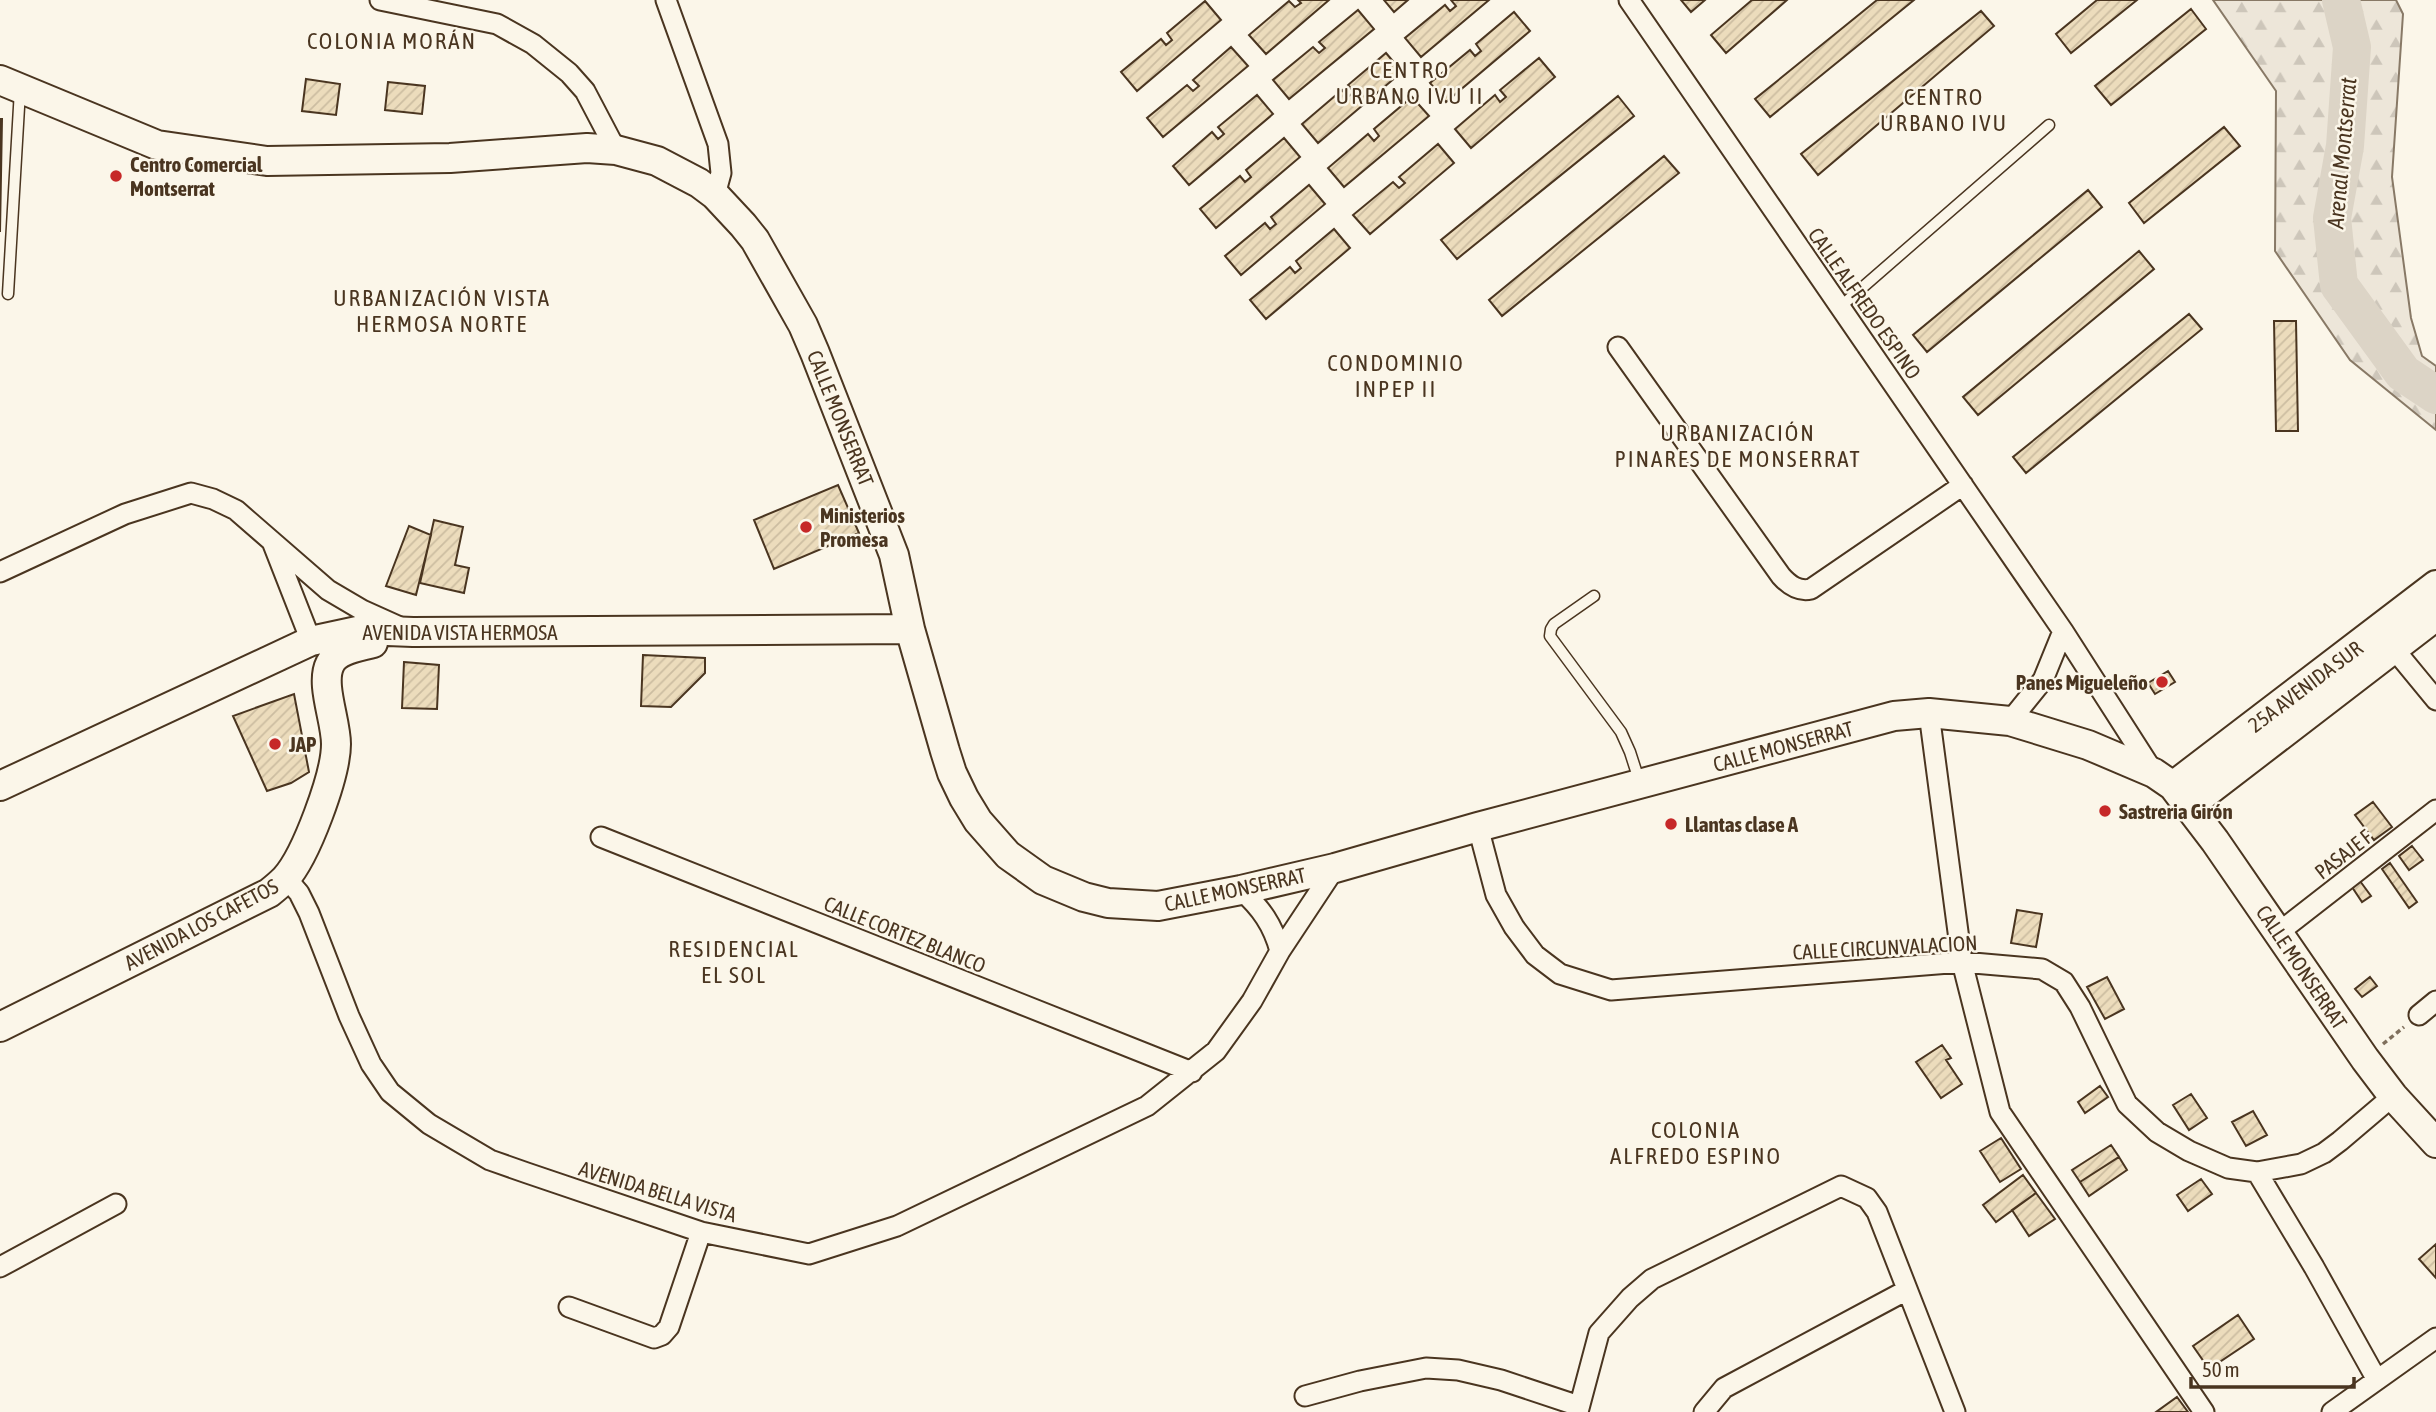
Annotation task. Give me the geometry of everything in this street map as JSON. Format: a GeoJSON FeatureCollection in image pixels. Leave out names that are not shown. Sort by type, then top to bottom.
{"type":"FeatureCollection","features":[{"type":"Feature","properties":{"kind":"street"},"geometry":{"type":"LineString","coordinates":[[380,0],[497,24],[533,44],[569,73],[585,91],[616,150]]}},
{"type":"Feature","properties":{"kind":"street"},"geometry":{"type":"LineString","coordinates":[[666,0],[714,129],[720,153],[721,173],[715,195]]}},
{"type":"Feature","properties":{"kind":"street","name":"CALLE ALFREDO ESPINO"},"geometry":{"type":"LineString","coordinates":[[1629,0],[2172,788]]}},
{"type":"Feature","properties":{"kind":"street","name":"CALLE MONSERRAT"},"geometry":{"type":"LineString","coordinates":[[10,85],[157,145],[267,161],[450,158],[561,149],[616,150],[673,168],[715,195],[755,240],[803,325],[894,555],[910,629],[952,773],[978,821],[1008,855],[1043,880],[1084,897],[1108,903],[1158,906],[1335,868],[1894,716],[1929,713],[2010,721],[2088,745],[2172,788],[2278,933],[2365,1059],[2393,1096],[2436,1143]]}},
{"type":"Feature","properties":{"kind":"street"},"geometry":{"type":"LineString","coordinates":[[1618,346],[1781,576],[1796,588],[1811,589],[1963,485]]}},
{"type":"Feature","properties":{"kind":"street"},"geometry":{"type":"LineString","coordinates":[[0,572],[125,514],[191,493],[213,499],[236,510],[328,590],[362,610],[413,632]]}},
{"type":"Feature","properties":{"kind":"street"},"geometry":{"type":"LineString","coordinates":[[271,540],[311,641]]}},
{"type":"Feature","properties":{"kind":"street","name":"25A AVENIDA SUR"},"geometry":{"type":"LineString","coordinates":[[2172,788],[2436,585]]}},
{"type":"Feature","properties":{"kind":"street","name":"25A AVENIDA SUR"},"geometry":{"type":"LineString","coordinates":[[2172,788],[2394,649],[2436,616]]}},
{"type":"Feature","properties":{"kind":"street","name":"AVENIDA VISTA HERMOSA"},"geometry":{"type":"LineString","coordinates":[[0,786],[311,641],[362,630],[910,629]]}},
{"type":"Feature","properties":{"kind":"street"},"geometry":{"type":"LineString","coordinates":[[2010,721],[2043,680],[2063,631]]}},
{"type":"Feature","properties":{"kind":"street"},"geometry":{"type":"LineString","coordinates":[[327,677],[329,665],[340,653],[413,632]]}},
{"type":"Feature","properties":{"kind":"street"},"geometry":{"type":"LineString","coordinates":[[2394,649],[2436,700]]}},
{"type":"Feature","properties":{"kind":"street"},"geometry":{"type":"LineString","coordinates":[[234,677],[300,661],[316,667],[327,677]]}},
{"type":"Feature","properties":{"kind":"street","name":"AVENIDA LOS CAFETOS"},"geometry":{"type":"LineString","coordinates":[[0,1027],[269,893],[286,878],[308,839],[331,774],[336,745],[327,677]]}},
{"type":"Feature","properties":{"kind":"street"},"geometry":{"type":"LineString","coordinates":[[1929,713],[1962,962],[2000,1112],[2204,1412]]}},
{"type":"Feature","properties":{"kind":"street","name":"PASAJE F"},"geometry":{"type":"LineString","coordinates":[[2278,933],[2436,810]]}},
{"type":"Feature","properties":{"kind":"street","name":"CALLE CIRCUNVALACION"},"geometry":{"type":"LineString","coordinates":[[1478,827],[1496,895],[1514,927],[1535,955],[1560,974],[1611,990],[1962,962],[2042,969],[2064,982],[2080,1007],[2127,1104],[2157,1132],[2189,1151],[2228,1168],[2257,1172],[2285,1168],[2324,1153],[2393,1096]]}},
{"type":"Feature","properties":{"kind":"street","name":"CALLE CORTEZ BLANCO"},"geometry":{"type":"LineString","coordinates":[[601,837],[1192,1072]]}},
{"type":"Feature","properties":{"kind":"street","name":"AVENIDA BELLA VISTA"},"geometry":{"type":"LineString","coordinates":[[286,878],[309,913],[362,1047],[380,1079],[406,1107],[438,1130],[490,1160],[701,1232],[809,1254],[897,1226],[1147,1106],[1216,1051],[1252,1001],[1280,951],[1335,868]]}},
{"type":"Feature","properties":{"kind":"street"},"geometry":{"type":"LineString","coordinates":[[1241,890],[1267,917],[1280,951]]}},
{"type":"Feature","properties":{"kind":"street"},"geometry":{"type":"LineString","coordinates":[[2419,1015],[2436,1001]]}},
{"type":"Feature","properties":{"kind":"street"},"geometry":{"type":"LineString","coordinates":[[2257,1172],[2315,1267],[2377,1380]]}},
{"type":"Feature","properties":{"kind":"street"},"geometry":{"type":"LineString","coordinates":[[1305,1396],[1360,1381],[1426,1368],[1458,1370],[1501,1380],[1578,1409],[1599,1333],[1630,1298],[1652,1279],[1841,1185],[1867,1198],[1877,1212],[1955,1412]]}},
{"type":"Feature","properties":{"kind":"street"},"geometry":{"type":"LineString","coordinates":[[0,1267],[116,1204]]}},
{"type":"Feature","properties":{"kind":"street"},"geometry":{"type":"LineString","coordinates":[[569,1307],[654,1338],[662,1335],[669,1327],[701,1232]]}},
{"type":"Feature","properties":{"kind":"street"},"geometry":{"type":"LineString","coordinates":[[1704,1412],[1724,1388],[1907,1290]]}},
{"type":"Feature","properties":{"kind":"street"},"geometry":{"type":"LineString","coordinates":[[2332,1412],[2436,1338]]}},
{"type":"Feature","properties":{"kind":"lane"},"geometry":{"type":"LineString","coordinates":[[8,294],[10,85]]}},
{"type":"Feature","properties":{"kind":"lane"},"geometry":{"type":"LineString","coordinates":[[1840,307],[2049,125]]}},
{"type":"Feature","properties":{"kind":"lane"},"geometry":{"type":"LineString","coordinates":[[1594,596],[1554,624],[1550,636],[1621,732],[1640,784]]}},
{"type":"Feature","properties":{"kind":"path"},"geometry":{"type":"LineString","coordinates":[[2365,1059],[2419,1015]]}},
{"type":"Feature","properties":{"kind":"green space"},"geometry":{"type":"Polygon","coordinates":[[[2213,0],[2396,0],[2403,14],[2392,177],[2411,318],[2422,356],[2436,366],[2436,430],[2350,360],[2275,251],[2276,91],[2213,0]]]}},
{"type":"Feature","properties":{"kind":"building"},"geometry":{"type":"Polygon","coordinates":[[[1298,0],[1329,0],[1266,54],[1249,35],[1289,1],[1295,7],[1301,3],[1298,0]]]}},
{"type":"Feature","properties":{"kind":"building"},"geometry":{"type":"Polygon","coordinates":[[[1384,0],[1408,0],[1394,12],[1384,0]]]}},
{"type":"Feature","properties":{"kind":"building"},"geometry":{"type":"Polygon","coordinates":[[[1451,0],[1489,0],[1421,57],[1405,38],[1445,5],[1450,11],[1456,6],[1451,0]]]}},
{"type":"Feature","properties":{"kind":"building"},"geometry":{"type":"Polygon","coordinates":[[[1681,0],[1705,0],[1691,12],[1681,0]]]}},
{"type":"Feature","properties":{"kind":"building"},"geometry":{"type":"Polygon","coordinates":[[[1752,0],[1787,0],[1726,53],[1711,35],[1752,0]]]}},
{"type":"Feature","properties":{"kind":"building"},"geometry":{"type":"Polygon","coordinates":[[[1877,0],[1914,0],[1770,117],[1755,99],[1877,0]]]}},
{"type":"Feature","properties":{"kind":"building"},"geometry":{"type":"Polygon","coordinates":[[[2097,0],[2137,0],[2071,53],[2056,34],[2097,0]]]}},
{"type":"Feature","properties":{"kind":"building"},"geometry":{"type":"Polygon","coordinates":[[[1205,1],[1221,20],[1137,91],[1121,72],[1161,39],[1166,45],[1172,40],[1167,33],[1205,1]]]}},
{"type":"Feature","properties":{"kind":"building"},"geometry":{"type":"Polygon","coordinates":[[[2191,9],[2206,29],[2111,105],[2095,86],[2191,9]]]}},
{"type":"Feature","properties":{"kind":"building"},"geometry":{"type":"Polygon","coordinates":[[[1358,10],[1374,29],[1289,99],[1273,80],[1313,47],[1319,53],[1325,48],[1319,42],[1358,10]]]}},
{"type":"Feature","properties":{"kind":"building"},"geometry":{"type":"Polygon","coordinates":[[[1981,11],[1994,26],[1818,175],[1801,154],[1981,11]]]}},
{"type":"Feature","properties":{"kind":"building"},"geometry":{"type":"Polygon","coordinates":[[[1514,12],[1530,31],[1446,102],[1430,83],[1470,50],[1475,56],[1481,51],[1476,44],[1514,12]]]}},
{"type":"Feature","properties":{"kind":"building"},"geometry":{"type":"Polygon","coordinates":[[[1231,47],[1248,66],[1163,137],[1147,118],[1187,85],[1193,91],[1199,86],[1193,80],[1231,47]]]}},
{"type":"Feature","properties":{"kind":"building"},"geometry":{"type":"Polygon","coordinates":[[[1386,53],[1402,72],[1318,143],[1302,124],[1342,90],[1348,97],[1354,92],[1348,85],[1386,53]]]}},
{"type":"Feature","properties":{"kind":"building"},"geometry":{"type":"Polygon","coordinates":[[[1539,58],[1555,77],[1471,148],[1455,129],[1495,95],[1500,102],[1506,97],[1500,90],[1539,58]]]}},
{"type":"Feature","properties":{"kind":"building"},"geometry":{"type":"Polygon","coordinates":[[[306,79],[340,84],[336,115],[302,111],[306,79]]]}},
{"type":"Feature","properties":{"kind":"building"},"geometry":{"type":"Polygon","coordinates":[[[388,82],[425,86],[422,114],[385,110],[388,82]]]}},
{"type":"Feature","properties":{"kind":"building"},"geometry":{"type":"Polygon","coordinates":[[[1257,95],[1273,114],[1189,185],[1173,166],[1212,132],[1218,139],[1224,134],[1218,127],[1257,95]]]}},
{"type":"Feature","properties":{"kind":"building"},"geometry":{"type":"Polygon","coordinates":[[[1618,96],[1634,116],[1457,259],[1441,240],[1618,96]]]}},
{"type":"Feature","properties":{"kind":"building"},"geometry":{"type":"Polygon","coordinates":[[[1412,97],[1429,116],[1344,187],[1328,168],[1368,134],[1374,141],[1379,136],[1374,129],[1412,97]]]}},
{"type":"Feature","properties":{"kind":"building"},"geometry":{"type":"Polygon","coordinates":[[[0,119],[2,119],[0,232],[0,119]]]}},
{"type":"Feature","properties":{"kind":"building"},"geometry":{"type":"Polygon","coordinates":[[[2224,127],[2240,146],[2144,223],[2129,203],[2224,127]]]}},
{"type":"Feature","properties":{"kind":"building"},"geometry":{"type":"Polygon","coordinates":[[[1284,138],[1300,157],[1216,228],[1200,209],[1240,176],[1245,182],[1251,177],[1246,170],[1284,138]]]}},
{"type":"Feature","properties":{"kind":"building"},"geometry":{"type":"Polygon","coordinates":[[[1438,144],[1454,163],[1370,234],[1353,215],[1393,182],[1399,188],[1405,183],[1399,177],[1438,144]]]}},
{"type":"Feature","properties":{"kind":"building"},"geometry":{"type":"Polygon","coordinates":[[[1664,156],[1679,173],[1502,316],[1489,300],[1664,156]]]}},
{"type":"Feature","properties":{"kind":"building"},"geometry":{"type":"Polygon","coordinates":[[[1309,185],[1325,204],[1241,275],[1225,256],[1265,223],[1270,229],[1276,224],[1271,217],[1309,185]]]}},
{"type":"Feature","properties":{"kind":"building"},"geometry":{"type":"Polygon","coordinates":[[[2088,190],[2102,207],[1927,352],[1913,335],[2088,190]]]}},
{"type":"Feature","properties":{"kind":"building"},"geometry":{"type":"Polygon","coordinates":[[[1334,229],[1350,248],[1266,319],[1250,300],[1290,267],[1295,273],[1301,268],[1296,261],[1334,229]]]}},
{"type":"Feature","properties":{"kind":"building"},"geometry":{"type":"Polygon","coordinates":[[[2139,251],[2154,269],[1978,415],[1963,397],[2139,251]]]}},
{"type":"Feature","properties":{"kind":"building"},"geometry":{"type":"Polygon","coordinates":[[[2189,314],[2202,329],[2026,473],[2013,457],[2189,314]]]}},
{"type":"Feature","properties":{"kind":"building"},"geometry":{"type":"Polygon","coordinates":[[[2274,321],[2296,321],[2298,431],[2276,431],[2274,321]]]}},
{"type":"Feature","properties":{"kind":"building","name":"Ministerios Promesa"},"geometry":{"type":"Polygon","coordinates":[[[838,485],[859,533],[774,569],[754,520],[838,485]]]}},
{"type":"Feature","properties":{"kind":"building"},"geometry":{"type":"Polygon","coordinates":[[[434,520],[463,527],[455,565],[469,568],[464,593],[420,583],[434,520]]]}},
{"type":"Feature","properties":{"kind":"building"},"geometry":{"type":"Polygon","coordinates":[[[409,526],[431,535],[416,595],[386,586],[409,526]]]}},
{"type":"Feature","properties":{"kind":"building"},"geometry":{"type":"Polygon","coordinates":[[[643,655],[705,658],[705,673],[671,707],[641,706],[643,655]]]}},
{"type":"Feature","properties":{"kind":"building"},"geometry":{"type":"Polygon","coordinates":[[[404,662],[439,665],[437,709],[402,708],[404,662]]]}},
{"type":"Feature","properties":{"kind":"building","name":"Panes Migueleño"},"geometry":{"type":"Polygon","coordinates":[[[2168,671],[2175,682],[2155,694],[2148,683],[2168,671]]]}},
{"type":"Feature","properties":{"kind":"building","name":"JAP"},"geometry":{"type":"Polygon","coordinates":[[[294,694],[309,772],[291,783],[267,791],[233,716],[294,694]]]}},
{"type":"Feature","properties":{"kind":"building"},"geometry":{"type":"Polygon","coordinates":[[[2373,802],[2392,827],[2374,840],[2355,815],[2373,802]]]}},
{"type":"Feature","properties":{"kind":"building"},"geometry":{"type":"Polygon","coordinates":[[[2412,846],[2423,860],[2409,870],[2399,856],[2412,846]]]}},
{"type":"Feature","properties":{"kind":"building"},"geometry":{"type":"Polygon","coordinates":[[[2390,863],[2417,902],[2409,908],[2382,869],[2390,863]]]}},
{"type":"Feature","properties":{"kind":"building"},"geometry":{"type":"Polygon","coordinates":[[[2360,881],[2371,896],[2362,902],[2352,887],[2360,881]]]}},
{"type":"Feature","properties":{"kind":"building"},"geometry":{"type":"Polygon","coordinates":[[[2017,910],[2042,914],[2036,947],[2011,943],[2017,910]]]}},
{"type":"Feature","properties":{"kind":"building"},"geometry":{"type":"Polygon","coordinates":[[[2107,977],[2124,1009],[2105,1019],[2087,987],[2107,977]]]}},
{"type":"Feature","properties":{"kind":"building"},"geometry":{"type":"Polygon","coordinates":[[[2370,977],[2377,986],[2362,997],[2355,989],[2370,977]]]}},
{"type":"Feature","properties":{"kind":"building"},"geometry":{"type":"Polygon","coordinates":[[[1942,1045],[1951,1058],[1946,1060],[1962,1084],[1941,1098],[1916,1062],[1942,1045]]]}},
{"type":"Feature","properties":{"kind":"building"},"geometry":{"type":"Polygon","coordinates":[[[2100,1086],[2108,1097],[2085,1113],[2078,1102],[2100,1086]]]}},
{"type":"Feature","properties":{"kind":"building"},"geometry":{"type":"Polygon","coordinates":[[[2191,1094],[2207,1118],[2189,1130],[2173,1105],[2191,1094]]]}},
{"type":"Feature","properties":{"kind":"building"},"geometry":{"type":"Polygon","coordinates":[[[2253,1111],[2267,1135],[2246,1146],[2232,1122],[2253,1111]]]}},
{"type":"Feature","properties":{"kind":"building"},"geometry":{"type":"Polygon","coordinates":[[[2001,1138],[2021,1169],[2000,1182],[1980,1151],[2001,1138]]]}},
{"type":"Feature","properties":{"kind":"building"},"geometry":{"type":"Polygon","coordinates":[[[2111,1145],[2119,1157],[2080,1182],[2072,1170],[2111,1145]]]}},
{"type":"Feature","properties":{"kind":"building"},"geometry":{"type":"Polygon","coordinates":[[[2119,1157],[2127,1170],[2089,1196],[2080,1182],[2119,1157]]]}},
{"type":"Feature","properties":{"kind":"building"},"geometry":{"type":"Polygon","coordinates":[[[2023,1175],[2036,1193],[1996,1222],[1983,1205],[2023,1175]]]}},
{"type":"Feature","properties":{"kind":"building"},"geometry":{"type":"Polygon","coordinates":[[[2201,1179],[2212,1194],[2188,1211],[2177,1195],[2201,1179]]]}},
{"type":"Feature","properties":{"kind":"building"},"geometry":{"type":"Polygon","coordinates":[[[2036,1193],[2055,1219],[2029,1236],[2012,1210],[2036,1193]]]}},
{"type":"Feature","properties":{"kind":"building"},"geometry":{"type":"Polygon","coordinates":[[[2436,1244],[2436,1278],[2419,1259],[2436,1244]]]}},
{"type":"Feature","properties":{"kind":"building"},"geometry":{"type":"Polygon","coordinates":[[[2238,1315],[2254,1339],[2209,1369],[2193,1346],[2238,1315]]]}},
{"type":"Feature","properties":{"kind":"building"},"geometry":{"type":"Polygon","coordinates":[[[2177,1397],[2188,1412],[2156,1412],[2177,1397]]]}},
{"type":"Feature","properties":{"kind":"waterway","name":"Arenal Montserrat"},"geometry":{"type":"LineString","coordinates":[[2341,0],[2352,47],[2345,146],[2332,218],[2339,285],[2403,373],[2436,395]]}},
{"type":"Feature","properties":{"kind":"place","name":"Centro Comercial Montserrat"},"geometry":{"type":"Point","coordinates":[116,176]}},
{"type":"Feature","properties":{"kind":"place","name":"Ministerios Promesa"},"geometry":{"type":"Point","coordinates":[806,527]}},
{"type":"Feature","properties":{"kind":"place","name":"Panes Migueleño"},"geometry":{"type":"Point","coordinates":[2162,682]}},
{"type":"Feature","properties":{"kind":"place","name":"JAP"},"geometry":{"type":"Point","coordinates":[275,744]}},
{"type":"Feature","properties":{"kind":"place","name":"Sastreria Girón"},"geometry":{"type":"Point","coordinates":[2105,811]}},
{"type":"Feature","properties":{"kind":"place","name":"Llantas clase A"},"geometry":{"type":"Point","coordinates":[1671,824]}},
{"type":"Feature","properties":{"kind":"district","name":"COLONIA MORÁN"},"geometry":{"type":"Point","coordinates":[392,41]}},
{"type":"Feature","properties":{"kind":"district","name":"CENTRO URBANO IVU II"},"geometry":{"type":"Point","coordinates":[1410,83]}},
{"type":"Feature","properties":{"kind":"district","name":"CENTRO URBANO IVU"},"geometry":{"type":"Point","coordinates":[1944,110]}},
{"type":"Feature","properties":{"kind":"district","name":"URBANIZACIÓN VISTA HERMOSA NORTE"},"geometry":{"type":"Point","coordinates":[442,311]}},
{"type":"Feature","properties":{"kind":"district","name":"CONDOMINIO INPEP II"},"geometry":{"type":"Point","coordinates":[1396,376]}},
{"type":"Feature","properties":{"kind":"district","name":"URBANIZACIÓN PINARES DE MONSERRAT"},"geometry":{"type":"Point","coordinates":[1738,446]}},
{"type":"Feature","properties":{"kind":"district","name":"RESIDENCIAL EL SOL"},"geometry":{"type":"Point","coordinates":[734,962]}},
{"type":"Feature","properties":{"kind":"district","name":"COLONIA ALFREDO ESPINO"},"geometry":{"type":"Point","coordinates":[1696,1143]}}]}
